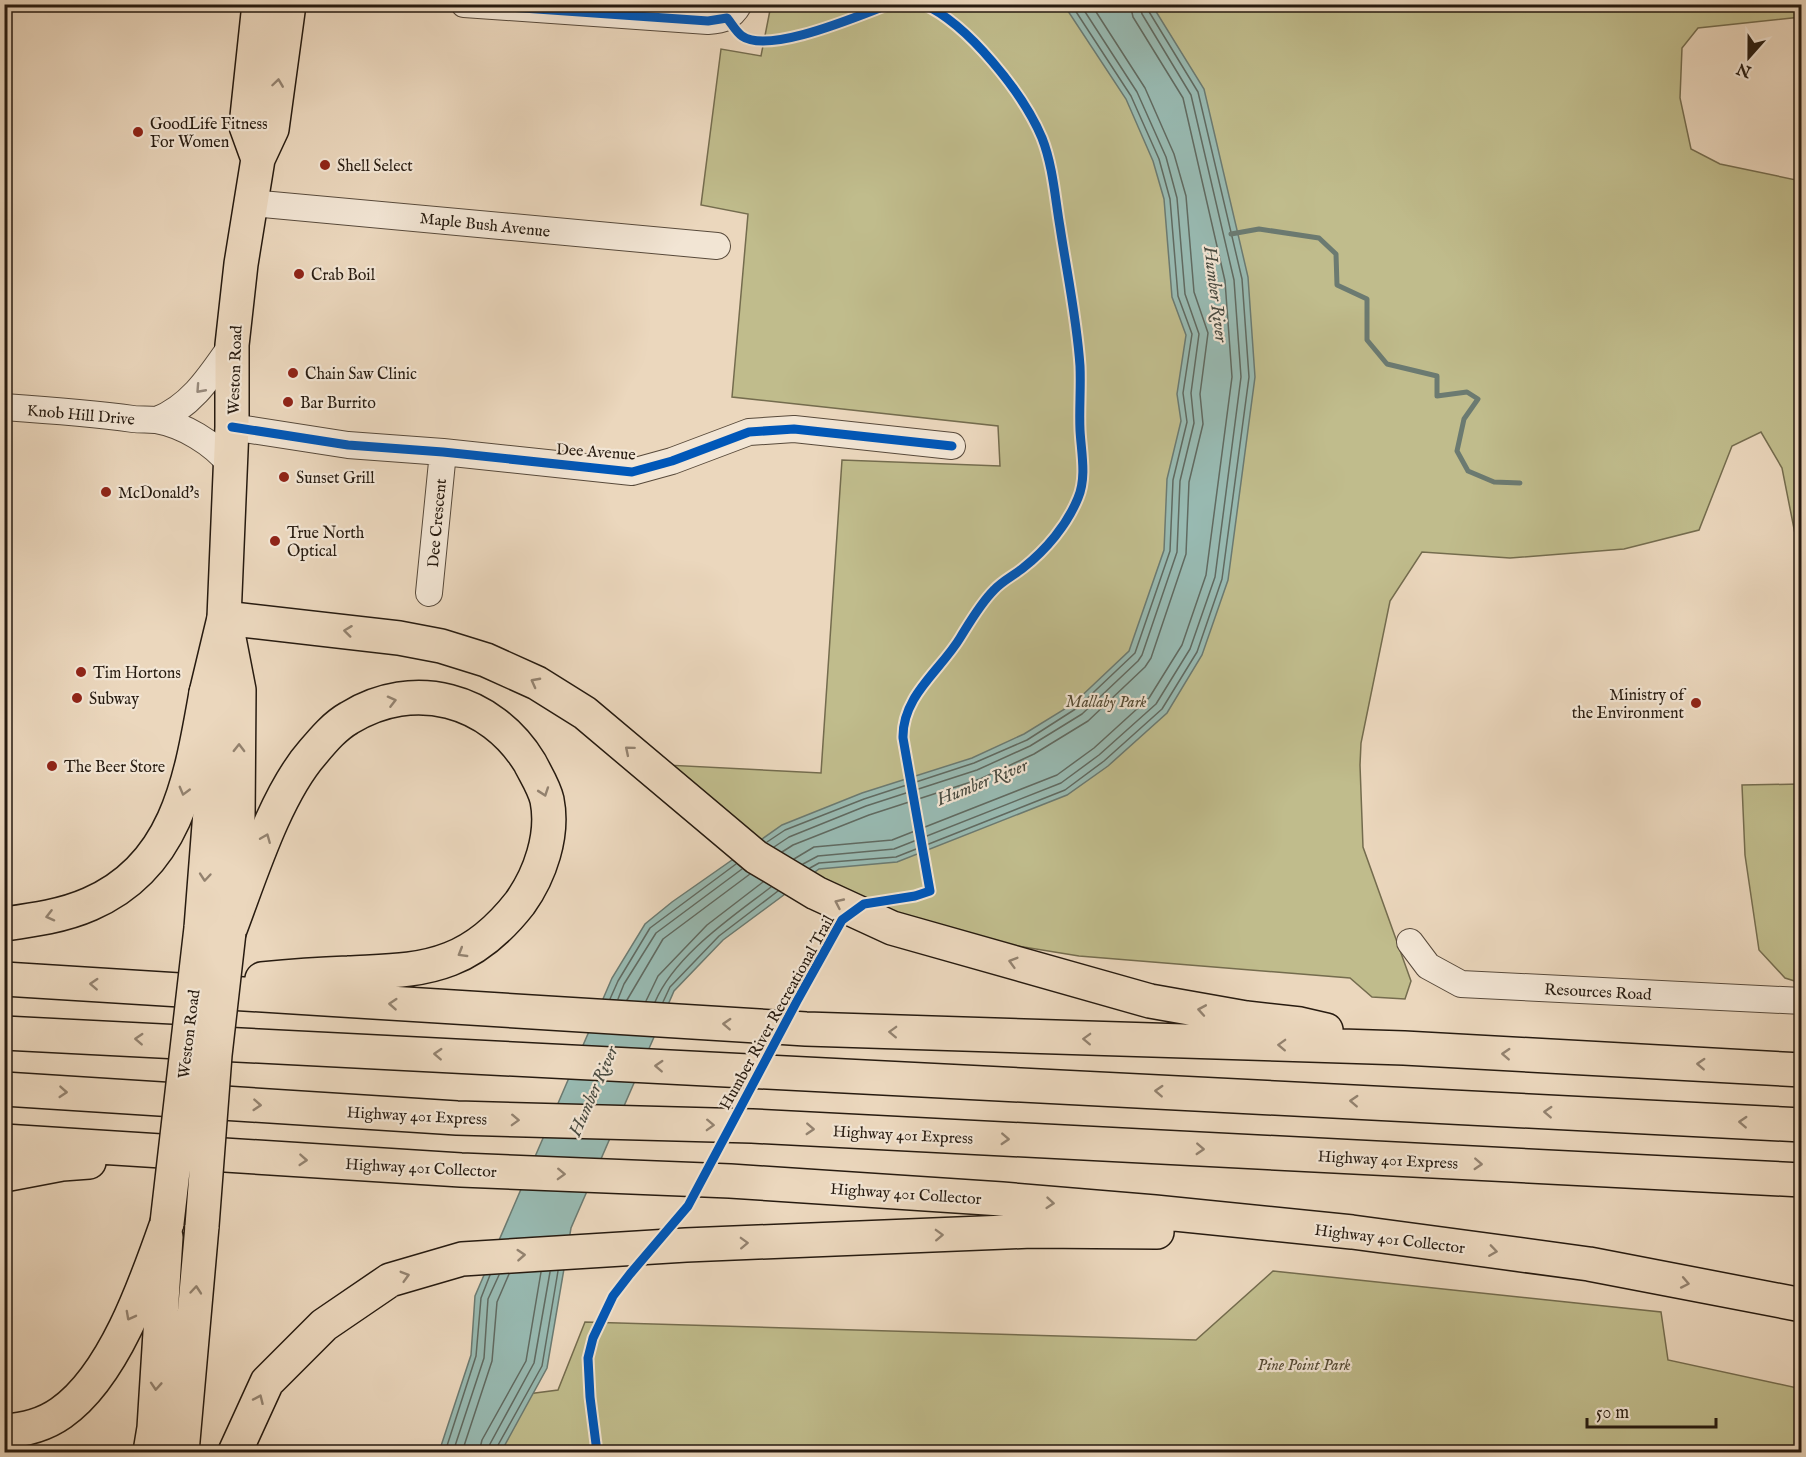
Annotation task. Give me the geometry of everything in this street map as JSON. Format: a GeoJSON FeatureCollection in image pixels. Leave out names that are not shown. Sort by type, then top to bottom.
{"type":"FeatureCollection","features":[{"type":"Feature","properties":{"kind":"main road","name":"Weston Road"},"geometry":{"type":"LineString","coordinates":[[258,159],[246,126],[259,4]]}},
{"type":"Feature","properties":{"kind":"main road","name":"Weston Road"},"geometry":{"type":"LineString","coordinates":[[182,1452],[215,1055],[215,930],[206,693],[224,618],[232,427],[232,345],[241,264],[258,159],[272,129],[289,4]]}},
{"type":"Feature","properties":{"kind":"main road","name":"Weston Road"},"geometry":{"type":"LineString","coordinates":[[150,1452],[154,1428],[167,1223],[215,930],[238,819],[239,690],[224,618]]}},
{"type":"Feature","properties":{"kind":"main road"},"geometry":{"type":"LineString","coordinates":[[224,618],[399,638],[441,646],[486,660],[537,683],[585,713],[756,857],[816,893],[892,928],[1150,1001],[1246,1018],[1300,1024],[1404,1048]]}},
{"type":"Feature","properties":{"kind":"main road"},"geometry":{"type":"LineString","coordinates":[[4,924],[46,918],[89,904],[121,887],[148,862],[163,842],[180,806],[195,752],[206,693]]}},
{"type":"Feature","properties":{"kind":"main road"},"geometry":{"type":"LineString","coordinates":[[174,989],[304,975],[415,970],[452,959],[491,935],[527,893],[546,845],[547,800],[540,780],[517,744],[502,728],[478,712],[453,702],[428,698],[406,698],[368,708],[333,729],[311,753],[293,781],[267,835],[215,930]]}},
{"type":"Feature","properties":{"kind":"main road"},"geometry":{"type":"LineString","coordinates":[[4,979],[806,1029],[1404,1048],[1802,1070]]}},
{"type":"Feature","properties":{"kind":"main road"},"geometry":{"type":"LineString","coordinates":[[4,1033],[1802,1125]]}},
{"type":"Feature","properties":{"kind":"main road","name":"Highway 401 Express"},"geometry":{"type":"LineString","coordinates":[[4,1089],[457,1118],[752,1126],[1798,1181]]}},
{"type":"Feature","properties":{"kind":"main road","name":"Highway 401 Collector"},"geometry":{"type":"LineString","coordinates":[[4,1142],[460,1170],[730,1181],[1002,1199],[1167,1213],[1352,1232],[1589,1264],[1802,1305]]}},
{"type":"Feature","properties":{"kind":"main road"},"geometry":{"type":"LineString","coordinates":[[4,1175],[62,1164],[223,1155]]}},
{"type":"Feature","properties":{"kind":"main road"},"geometry":{"type":"LineString","coordinates":[[4,1431],[25,1430],[60,1414],[81,1396],[101,1371],[134,1310],[167,1223]]}},
{"type":"Feature","properties":{"kind":"main road"},"geometry":{"type":"LineString","coordinates":[[235,1452],[267,1382],[324,1325],[390,1280],[462,1259],[686,1245],[1032,1231],[1352,1232]]}},
{"type":"Feature","properties":{"kind":"street"},"geometry":{"type":"LineString","coordinates":[[464,4],[708,21],[728,18],[733,15],[739,4]]}},
{"type":"Feature","properties":{"kind":"street","name":"Maple Bush Avenue"},"geometry":{"type":"LineString","coordinates":[[252,203],[717,246]]}},
{"type":"Feature","properties":{"kind":"street","name":"Knob Hill Drive"},"geometry":{"type":"LineString","coordinates":[[157,420],[168,416],[189,401],[206,382],[232,345]]}},
{"type":"Feature","properties":{"kind":"street","name":"Knob Hill Drive"},"geometry":{"type":"LineString","coordinates":[[4,407],[157,420],[204,440],[221,453],[230,464]]}},
{"type":"Feature","properties":{"kind":"street","name":"Dee Avenue"},"geometry":{"type":"LineString","coordinates":[[232,427],[348,445],[443,452],[632,472],[672,461],[749,432],[794,429],[952,446]]}},
{"type":"Feature","properties":{"kind":"street","name":"Dee Crescent"},"geometry":{"type":"LineString","coordinates":[[429,593],[443,452]]}},
{"type":"Feature","properties":{"kind":"street","name":"Resources Road"},"geometry":{"type":"LineString","coordinates":[[1410,942],[1428,966],[1461,984],[1802,1002]]}},
{"type":"Feature","properties":{"kind":"green space","name":"Mallaby Park"},"geometry":{"type":"Polygon","coordinates":[[[771,5],[1801,5],[1801,17],[1698,28],[1682,48],[1680,98],[1691,149],[1720,164],[1801,181],[1801,558],[1782,468],[1761,432],[1732,446],[1699,530],[1624,549],[1510,558],[1422,552],[1390,601],[1361,743],[1360,765],[1363,847],[1411,981],[1405,999],[1372,997],[1350,978],[1079,956],[931,932],[816,893],[667,765],[821,773],[842,460],[1000,466],[998,426],[732,397],[748,214],[701,205],[721,49],[761,56],[771,5]]]}},
{"type":"Feature","properties":{"kind":"green space"},"geometry":{"type":"Polygon","coordinates":[[[1802,784],[1801,983],[1785,978],[1759,950],[1745,855],[1742,785],[1802,784]]]}},
{"type":"Feature","properties":{"kind":"green space","name":"Pine Point Park"},"geometry":{"type":"Polygon","coordinates":[[[1273,1271],[1661,1312],[1668,1360],[1802,1389],[1801,1452],[469,1452],[505,1397],[558,1390],[585,1322],[1196,1340],[1273,1271]]]}},
{"type":"Feature","properties":{"kind":"water","name":"Humber River"},"geometry":{"type":"Polygon","coordinates":[[[1064,5],[1152,5],[1204,89],[1248,277],[1255,377],[1228,580],[1202,655],[1167,713],[1108,766],[1067,795],[897,862],[819,869],[723,940],[674,991],[571,1228],[547,1368],[501,1452],[439,1452],[471,1355],[475,1296],[612,978],[645,924],[672,902],[782,825],[862,793],[972,758],[1024,734],[1073,704],[1129,651],[1164,550],[1167,479],[1181,421],[1177,394],[1186,335],[1172,297],[1164,199],[1153,161],[1126,99],[1064,5]]]}},
{"type":"Feature","properties":{"kind":"waterway"},"geometry":{"type":"LineString","coordinates":[[1231,234],[1259,229],[1319,238],[1336,254],[1337,285],[1367,299],[1367,340],[1387,364],[1437,376],[1437,396],[1467,392],[1478,399],[1464,419],[1457,451],[1468,471],[1494,482],[1520,483]]}},
{"type":"Feature","properties":{"kind":"cycle path"},"geometry":{"type":"LineString","coordinates":[[464,4],[708,21],[727,18],[742,36],[755,41],[772,41],[815,31],[890,4]]}},
{"type":"Feature","properties":{"kind":"cycle path","name":"Humber River Recreational Trail"},"geometry":{"type":"LineString","coordinates":[[597,1452],[588,1358],[593,1338],[613,1296],[688,1206],[842,920],[864,904],[915,896],[930,891],[903,738],[904,723],[909,709],[915,697],[952,650],[989,595],[1000,584],[1032,561],[1048,545],[1068,518],[1081,490],[1083,464],[1080,430],[1079,349],[1046,149],[1022,101],[992,62],[958,27],[923,4]]}},
{"type":"Feature","properties":{"kind":"cycle path"},"geometry":{"type":"LineString","coordinates":[[232,427],[348,445],[443,452],[632,472],[672,461],[749,432],[794,429],[952,446]]}},
{"type":"Feature","properties":{"kind":"place","name":"GoodLife Fitness For Women"},"geometry":{"type":"Point","coordinates":[138,132]}},
{"type":"Feature","properties":{"kind":"place","name":"Shell Select"},"geometry":{"type":"Point","coordinates":[325,165]}},
{"type":"Feature","properties":{"kind":"place","name":"Crab Boil"},"geometry":{"type":"Point","coordinates":[299,274]}},
{"type":"Feature","properties":{"kind":"place","name":"Chain Saw Clinic"},"geometry":{"type":"Point","coordinates":[293,373]}},
{"type":"Feature","properties":{"kind":"place","name":"Bar Burrito"},"geometry":{"type":"Point","coordinates":[288,402]}},
{"type":"Feature","properties":{"kind":"place","name":"Sunset Grill"},"geometry":{"type":"Point","coordinates":[284,477]}},
{"type":"Feature","properties":{"kind":"place","name":"McDonald's"},"geometry":{"type":"Point","coordinates":[106,492]}},
{"type":"Feature","properties":{"kind":"place","name":"True North Optical"},"geometry":{"type":"Point","coordinates":[275,541]}},
{"type":"Feature","properties":{"kind":"place","name":"Tim Hortons"},"geometry":{"type":"Point","coordinates":[81,672]}},
{"type":"Feature","properties":{"kind":"place","name":"Subway"},"geometry":{"type":"Point","coordinates":[77,698]}},
{"type":"Feature","properties":{"kind":"place","name":"Ministry of the Environment"},"geometry":{"type":"Point","coordinates":[1696,703]}},
{"type":"Feature","properties":{"kind":"place","name":"The Beer Store"},"geometry":{"type":"Point","coordinates":[52,766]}}]}
